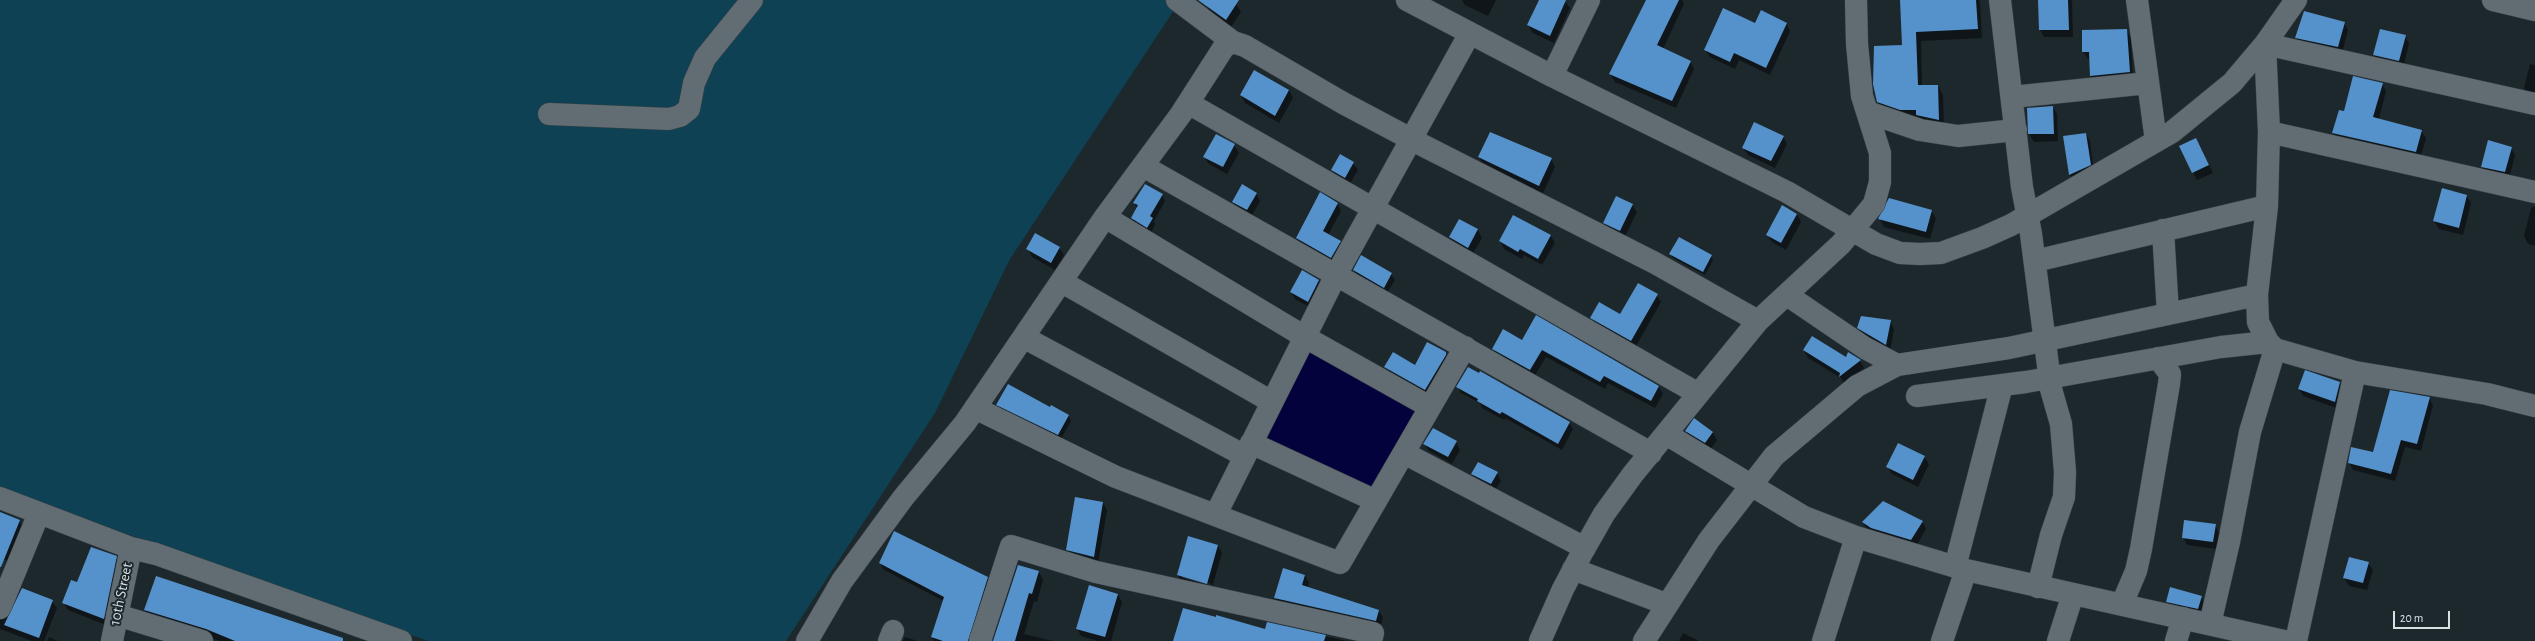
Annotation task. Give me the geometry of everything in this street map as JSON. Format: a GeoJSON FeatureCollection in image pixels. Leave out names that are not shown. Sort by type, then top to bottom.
{"type":"FeatureCollection","features":[{"type":"Feature","properties":{"kind":"street"},"geometry":{"type":"LineString","coordinates":[[549,114],[669,119],[680,116],[689,109],[694,83],[705,58],[752,0]]}},
{"type":"Feature","properties":{"kind":"street"},"geometry":{"type":"LineString","coordinates":[[1177,0],[1233,42],[1245,46],[1343,103],[1585,225],[1758,321]]}},
{"type":"Feature","properties":{"kind":"street"},"geometry":{"type":"LineString","coordinates":[[1406,0],[1438,7],[1470,33],[1552,76],[1786,192],[1852,232],[1876,244],[1900,253],[1941,253],[1982,238],[2028,215],[2172,132],[2232,83],[2265,44],[2296,0]]}},
{"type":"Feature","properties":{"kind":"street"},"geometry":{"type":"LineString","coordinates":[[1552,76],[1589,0]]}},
{"type":"Feature","properties":{"kind":"street"},"geometry":{"type":"LineString","coordinates":[[1540,641],[1573,569],[1604,514],[1697,393],[1758,321],[1852,232],[1874,204],[1880,182],[1880,153],[1862,96],[1857,44],[1856,0]]}},
{"type":"Feature","properties":{"kind":"street"},"geometry":{"type":"LineString","coordinates":[[2000,0],[2016,130],[2050,377],[2061,424],[2065,472],[2064,497],[2051,535],[2038,586]]}},
{"type":"Feature","properties":{"kind":"street"},"geometry":{"type":"LineString","coordinates":[[2137,0],[2156,141]]}},
{"type":"Feature","properties":{"kind":"street"},"geometry":{"type":"LineString","coordinates":[[2507,2],[2535,10]]}},
{"type":"Feature","properties":{"kind":"street"},"geometry":{"type":"LineString","coordinates":[[1216,514],[1336,275],[1470,33]]}},
{"type":"Feature","properties":{"kind":"street"},"geometry":{"type":"LineString","coordinates":[[807,641],[842,580],[975,408],[1025,338],[1105,217],[1188,103],[1224,47],[1233,42]]}},
{"type":"Feature","properties":{"kind":"street"},"geometry":{"type":"LineString","coordinates":[[2265,44],[2535,104]]}},
{"type":"Feature","properties":{"kind":"street"},"geometry":{"type":"LineString","coordinates":[[2210,624],[2229,542],[2250,432],[2272,346],[2258,322],[2257,295],[2267,206],[2269,132],[2265,44]]}},
{"type":"Feature","properties":{"kind":"street"},"geometry":{"type":"LineString","coordinates":[[2012,97],[2148,83]]}},
{"type":"Feature","properties":{"kind":"street"},"geometry":{"type":"LineString","coordinates":[[1188,103],[1697,393]]}},
{"type":"Feature","properties":{"kind":"street"},"geometry":{"type":"LineString","coordinates":[[1866,112],[1920,130],[1958,136],[2016,130]]}},
{"type":"Feature","properties":{"kind":"street"},"geometry":{"type":"LineString","coordinates":[[2269,132],[2535,192]]}},
{"type":"Feature","properties":{"kind":"street"},"geometry":{"type":"LineString","coordinates":[[1143,166],[1651,453]]}},
{"type":"Feature","properties":{"kind":"street"},"geometry":{"type":"LineString","coordinates":[[2035,261],[2267,206]]}},
{"type":"Feature","properties":{"kind":"street"},"geometry":{"type":"LineString","coordinates":[[1105,217],[1305,337],[1430,406]]}},
{"type":"Feature","properties":{"kind":"street"},"geometry":{"type":"LineString","coordinates":[[2163,230],[2168,314]]}},
{"type":"Feature","properties":{"kind":"street"},"geometry":{"type":"LineString","coordinates":[[1062,282],[1272,402]]}},
{"type":"Feature","properties":{"kind":"street"},"geometry":{"type":"LineString","coordinates":[[1787,295],[1865,348],[1897,365]]}},
{"type":"Feature","properties":{"kind":"street"},"geometry":{"type":"LineString","coordinates":[[1644,641],[1666,604],[1750,486],[1774,456],[1810,424],[1857,386],[1897,365],[1936,361],[2046,341],[2257,295]]}},
{"type":"Feature","properties":{"kind":"street"},"geometry":{"type":"LineString","coordinates":[[1025,338],[1248,450],[1376,501]]}},
{"type":"Feature","properties":{"kind":"street"},"geometry":{"type":"LineString","coordinates":[[1917,396],[2050,377],[2158,358],[2272,346],[2355,372],[2487,394],[2535,406]]}},
{"type":"Feature","properties":{"kind":"street"},"geometry":{"type":"LineString","coordinates":[[975,408],[1116,477],[1216,514],[1340,563],[1465,347]]}},
{"type":"Feature","properties":{"kind":"street"},"geometry":{"type":"LineString","coordinates":[[2122,604],[2136,571],[2141,548],[2169,384],[2170,374],[2158,358]]}},
{"type":"Feature","properties":{"kind":"street"},"geometry":{"type":"LineString","coordinates":[[2296,641],[2355,372]]}},
{"type":"Feature","properties":{"kind":"street"},"geometry":{"type":"LineString","coordinates":[[1942,641],[2002,384]]}},
{"type":"Feature","properties":{"kind":"street"},"geometry":{"type":"LineString","coordinates":[[1666,434],[1750,486],[1804,517],[1856,537],[1960,568],[2284,641]]}},
{"type":"Feature","properties":{"kind":"street"},"geometry":{"type":"LineString","coordinates":[[1404,453],[1584,548]]}},
{"type":"Feature","properties":{"kind":"street"},"geometry":{"type":"LineString","coordinates":[[0,498],[131,548],[156,554],[357,633],[401,641]]}},
{"type":"Feature","properties":{"kind":"street"},"geometry":{"type":"LineString","coordinates":[[0,608],[6,577],[39,513]]}},
{"type":"Feature","properties":{"kind":"street"},"geometry":{"type":"LineString","coordinates":[[1823,641],[1856,537]]}},
{"type":"Feature","properties":{"kind":"street"},"geometry":{"type":"LineString","coordinates":[[980,641],[1002,580],[1011,546],[1096,572],[1373,633],[1371,641]]}},
{"type":"Feature","properties":{"kind":"street","name":"10th Street"},"geometry":{"type":"LineString","coordinates":[[112,641],[131,548]]}},
{"type":"Feature","properties":{"kind":"street"},"geometry":{"type":"LineString","coordinates":[[1573,569],[1666,604]]}},
{"type":"Feature","properties":{"kind":"street"},"geometry":{"type":"LineString","coordinates":[[2058,641],[2073,594]]}},
{"type":"Feature","properties":{"kind":"street"},"geometry":{"type":"LineString","coordinates":[[117,615],[202,641]]}},
{"type":"Feature","properties":{"kind":"street"},"geometry":{"type":"LineString","coordinates":[[2176,641],[2183,618]]}},
{"type":"Feature","properties":{"kind":"shaded area"},"geometry":{"type":"Polygon","coordinates":[[[0,0],[1171,0],[1178,4],[1010,259],[935,413],[786,641],[428,641],[0,489],[0,0]]]}},
{"type":"Feature","properties":{"kind":"shaded area"},"geometry":{"type":"Polygon","coordinates":[[[1311,351],[1417,411],[1372,488],[1260,441],[1302,359],[1311,351]]]}},
{"type":"Feature","properties":{"kind":"building"},"geometry":{"type":"Polygon","coordinates":[[[1198,0],[1239,0],[1226,20],[1198,0]]]}},
{"type":"Feature","properties":{"kind":"building"},"geometry":{"type":"Polygon","coordinates":[[[1539,0],[1566,0],[1550,36],[1527,25],[1539,0]]]}},
{"type":"Feature","properties":{"kind":"building"},"geometry":{"type":"Polygon","coordinates":[[[1646,0],[1679,0],[1657,45],[1691,61],[1672,101],[1609,74],[1646,0]]]}},
{"type":"Feature","properties":{"kind":"building"},"geometry":{"type":"Polygon","coordinates":[[[1900,0],[1976,0],[1978,29],[1916,32],[1918,85],[1938,85],[1939,120],[1916,115],[1916,110],[1900,110],[1877,102],[1873,84],[1874,46],[1902,45],[1900,0]]]}},
{"type":"Feature","properties":{"kind":"building"},"geometry":{"type":"Polygon","coordinates":[[[2038,0],[2068,0],[2069,30],[2039,30],[2038,0]]]}},
{"type":"Feature","properties":{"kind":"building"},"geometry":{"type":"Polygon","coordinates":[[[1723,8],[1755,23],[1761,10],[1787,23],[1766,68],[1734,53],[1730,62],[1704,50],[1723,8]]]}},
{"type":"Feature","properties":{"kind":"building"},"geometry":{"type":"Polygon","coordinates":[[[2304,11],[2345,22],[2338,47],[2295,38],[2304,11]]]}},
{"type":"Feature","properties":{"kind":"building"},"geometry":{"type":"Polygon","coordinates":[[[2127,29],[2130,72],[2090,76],[2089,52],[2082,52],[2082,30],[2127,29]]]}},
{"type":"Feature","properties":{"kind":"building"},"geometry":{"type":"Polygon","coordinates":[[[2380,29],[2406,35],[2399,61],[2373,55],[2380,29]]]}},
{"type":"Feature","properties":{"kind":"building"},"geometry":{"type":"Polygon","coordinates":[[[1254,70],[1289,90],[1275,116],[1240,95],[1254,70]]]}},
{"type":"Feature","properties":{"kind":"building"},"geometry":{"type":"Polygon","coordinates":[[[2353,76],[2383,83],[2373,117],[2422,130],[2416,152],[2332,133],[2339,110],[2344,111],[2353,76]]]}},
{"type":"Feature","properties":{"kind":"building"},"geometry":{"type":"Polygon","coordinates":[[[2053,106],[2054,134],[2028,134],[2027,108],[2053,106]]]}},
{"type":"Feature","properties":{"kind":"building"},"geometry":{"type":"Polygon","coordinates":[[[1754,122],[1784,136],[1771,161],[1742,148],[1754,122]]]}},
{"type":"Feature","properties":{"kind":"building"},"geometry":{"type":"Polygon","coordinates":[[[1490,132],[1552,158],[1539,186],[1478,157],[1490,132]]]}},
{"type":"Feature","properties":{"kind":"building"},"geometry":{"type":"Polygon","coordinates":[[[2086,133],[2091,165],[2069,175],[2063,136],[2086,133]]]}},
{"type":"Feature","properties":{"kind":"building"},"geometry":{"type":"Polygon","coordinates":[[[1216,134],[1235,144],[1223,167],[1203,157],[1216,134]]]}},
{"type":"Feature","properties":{"kind":"building"},"geometry":{"type":"Polygon","coordinates":[[[2196,138],[2209,165],[2192,173],[2179,146],[2196,138]]]}},
{"type":"Feature","properties":{"kind":"building"},"geometry":{"type":"Polygon","coordinates":[[[2488,140],[2512,147],[2505,172],[2481,167],[2488,140]]]}},
{"type":"Feature","properties":{"kind":"building"},"geometry":{"type":"Polygon","coordinates":[[[1340,154],[1354,162],[1345,178],[1331,170],[1340,154]]]}},
{"type":"Feature","properties":{"kind":"building"},"geometry":{"type":"Polygon","coordinates":[[[1145,184],[1163,194],[1150,216],[1153,218],[1147,228],[1131,218],[1138,205],[1133,203],[1145,184]]]}},
{"type":"Feature","properties":{"kind":"building"},"geometry":{"type":"Polygon","coordinates":[[[1242,184],[1257,193],[1247,210],[1232,202],[1242,184]]]}},
{"type":"Feature","properties":{"kind":"building"},"geometry":{"type":"Polygon","coordinates":[[[2442,188],[2467,195],[2459,228],[2433,221],[2442,188]]]}},
{"type":"Feature","properties":{"kind":"building"},"geometry":{"type":"Polygon","coordinates":[[[1320,192],[1338,203],[1323,231],[1341,241],[1331,258],[1296,238],[1320,192]]]}},
{"type":"Feature","properties":{"kind":"building"},"geometry":{"type":"Polygon","coordinates":[[[1616,196],[1633,204],[1620,231],[1603,223],[1616,196]]]}},
{"type":"Feature","properties":{"kind":"building"},"geometry":{"type":"Polygon","coordinates":[[[1889,198],[1932,210],[1926,232],[1878,219],[1889,198]]]}},
{"type":"Feature","properties":{"kind":"building"},"geometry":{"type":"Polygon","coordinates":[[[1782,205],[1797,214],[1781,243],[1766,235],[1782,205]]]}},
{"type":"Feature","properties":{"kind":"building"},"geometry":{"type":"Polygon","coordinates":[[[1513,215],[1551,235],[1538,259],[1520,249],[1518,252],[1499,241],[1513,215]]]}},
{"type":"Feature","properties":{"kind":"building"},"geometry":{"type":"Polygon","coordinates":[[[1459,219],[1478,229],[1468,248],[1449,237],[1459,219]]]}},
{"type":"Feature","properties":{"kind":"building"},"geometry":{"type":"Polygon","coordinates":[[[1035,233],[1060,247],[1051,263],[1026,249],[1035,233]]]}},
{"type":"Feature","properties":{"kind":"building"},"geometry":{"type":"Polygon","coordinates":[[[1679,237],[1712,255],[1703,272],[1669,254],[1679,237]]]}},
{"type":"Feature","properties":{"kind":"building"},"geometry":{"type":"Polygon","coordinates":[[[1361,255],[1392,273],[1384,288],[1353,270],[1361,255]]]}},
{"type":"Feature","properties":{"kind":"building"},"geometry":{"type":"Polygon","coordinates":[[[1302,270],[1319,280],[1308,302],[1290,292],[1302,270]]]}},
{"type":"Feature","properties":{"kind":"building"},"geometry":{"type":"Polygon","coordinates":[[[1638,283],[1658,294],[1631,341],[1590,318],[1599,302],[1620,314],[1638,283]]]}},
{"type":"Feature","properties":{"kind":"building"},"geometry":{"type":"Polygon","coordinates":[[[1536,315],[1659,386],[1651,401],[1604,376],[1600,382],[1542,350],[1530,370],[1492,349],[1503,329],[1522,340],[1536,315]]]}},
{"type":"Feature","properties":{"kind":"building"},"geometry":{"type":"Polygon","coordinates":[[[1861,316],[1891,320],[1886,345],[1857,328],[1861,316]]]}},
{"type":"Feature","properties":{"kind":"building"},"geometry":{"type":"Polygon","coordinates":[[[1812,336],[1846,357],[1848,352],[1861,360],[1839,377],[1840,373],[1803,350],[1812,336]]]}},
{"type":"Feature","properties":{"kind":"building"},"geometry":{"type":"Polygon","coordinates":[[[1427,342],[1446,352],[1446,355],[1425,390],[1384,367],[1393,352],[1415,365],[1427,342]]]}},
{"type":"Feature","properties":{"kind":"building"},"geometry":{"type":"Polygon","coordinates":[[[1468,367],[1479,373],[1480,371],[1570,422],[1558,444],[1502,412],[1500,414],[1477,401],[1478,399],[1456,387],[1468,367]]]}},
{"type":"Feature","properties":{"kind":"building"},"geometry":{"type":"Polygon","coordinates":[[[2305,370],[2340,382],[2335,402],[2298,389],[2305,370]]]}},
{"type":"Feature","properties":{"kind":"building"},"geometry":{"type":"Polygon","coordinates":[[[1008,384],[1050,407],[1051,405],[1069,415],[1058,435],[996,405],[1008,384]]]}},
{"type":"Feature","properties":{"kind":"building"},"geometry":{"type":"Polygon","coordinates":[[[2390,390],[2430,397],[2417,444],[2401,440],[2391,474],[2348,463],[2351,447],[2373,452],[2390,390]]]}},
{"type":"Feature","properties":{"kind":"building"},"geometry":{"type":"Polygon","coordinates":[[[1694,418],[1713,432],[1705,443],[1685,431],[1694,418]]]}},
{"type":"Feature","properties":{"kind":"building"},"geometry":{"type":"Polygon","coordinates":[[[1433,428],[1457,441],[1448,457],[1423,444],[1433,428]]]}},
{"type":"Feature","properties":{"kind":"building"},"geometry":{"type":"Polygon","coordinates":[[[1898,443],[1925,456],[1913,480],[1886,467],[1898,443]]]}},
{"type":"Feature","properties":{"kind":"building"},"geometry":{"type":"Polygon","coordinates":[[[1478,462],[1498,472],[1491,484],[1471,474],[1478,462]]]}},
{"type":"Feature","properties":{"kind":"building"},"geometry":{"type":"Polygon","coordinates":[[[1075,497],[1103,502],[1094,557],[1066,550],[1075,497]]]}},
{"type":"Feature","properties":{"kind":"building"},"geometry":{"type":"Polygon","coordinates":[[[1883,501],[1923,521],[1911,540],[1871,528],[1862,522],[1883,501]]]}},
{"type":"Feature","properties":{"kind":"building"},"geometry":{"type":"Polygon","coordinates":[[[0,512],[20,520],[1,567],[0,567],[0,512]]]}},
{"type":"Feature","properties":{"kind":"building"},"geometry":{"type":"Polygon","coordinates":[[[2184,520],[2216,524],[2213,542],[2182,538],[2184,520]]]}},
{"type":"Feature","properties":{"kind":"building"},"geometry":{"type":"Polygon","coordinates":[[[894,531],[988,577],[968,641],[943,641],[931,637],[944,597],[879,563],[894,531]]]}},
{"type":"Feature","properties":{"kind":"building"},"geometry":{"type":"Polygon","coordinates":[[[1188,536],[1218,545],[1207,584],[1177,575],[1188,536]]]}},
{"type":"Feature","properties":{"kind":"building"},"geometry":{"type":"Polygon","coordinates":[[[91,547],[117,556],[104,619],[62,603],[71,580],[77,582],[91,547]]]}},
{"type":"Feature","properties":{"kind":"building"},"geometry":{"type":"Polygon","coordinates":[[[2349,557],[2369,562],[2363,583],[2343,578],[2349,557]]]}},
{"type":"Feature","properties":{"kind":"building"},"geometry":{"type":"Polygon","coordinates":[[[1018,565],[1039,571],[1032,594],[1029,593],[1015,641],[993,641],[1018,565]]]}},
{"type":"Feature","properties":{"kind":"building"},"geometry":{"type":"Polygon","coordinates":[[[1283,568],[1305,575],[1302,585],[1379,610],[1376,621],[1274,598],[1283,568]]]}},
{"type":"Feature","properties":{"kind":"building"},"geometry":{"type":"Polygon","coordinates":[[[156,576],[343,638],[343,641],[235,641],[206,629],[144,610],[156,576]]]}},
{"type":"Feature","properties":{"kind":"building"},"geometry":{"type":"Polygon","coordinates":[[[1089,585],[1118,594],[1105,637],[1076,629],[1089,585]]]}},
{"type":"Feature","properties":{"kind":"building"},"geometry":{"type":"Polygon","coordinates":[[[2170,587],[2202,596],[2198,609],[2166,602],[2170,587]]]}},
{"type":"Feature","properties":{"kind":"building"},"geometry":{"type":"Polygon","coordinates":[[[22,588],[53,600],[39,638],[4,625],[22,588]]]}},
{"type":"Feature","properties":{"kind":"building"},"geometry":{"type":"Polygon","coordinates":[[[1183,608],[1216,617],[1216,615],[1265,629],[1267,622],[1326,635],[1324,641],[1173,641],[1183,608]]]}}]}
